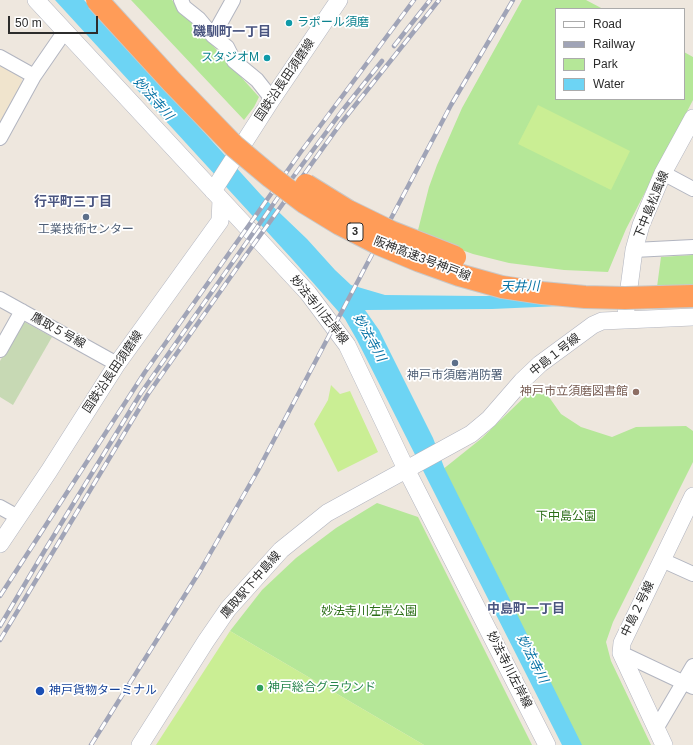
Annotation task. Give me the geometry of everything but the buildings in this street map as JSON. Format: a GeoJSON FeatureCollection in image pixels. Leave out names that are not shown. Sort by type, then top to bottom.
{"type":"FeatureCollection","features":[{"type":"Feature","properties":{"kind":"highway","name":"阪神高速3号神戸線"},"geometry":{"type":"LineString","coordinates":[[97,0],[172,82],[234,146],[304,202],[340,224],[379,244],[459,275],[502,287],[585,297],[625,298],[693,296]]}},
{"type":"Feature","properties":{"kind":"highway","name":"阪神高速3号神戸線"},"geometry":{"type":"LineString","coordinates":[[117,0],[209,100],[242,133],[278,164],[310,188],[348,211],[391,232],[466,262],[505,273],[587,283],[628,285],[693,284]]}},
{"type":"Feature","properties":{"kind":"street","name":"妙法寺川左岸線"},"geometry":{"type":"LineString","coordinates":[[36,0],[218,190],[308,293],[347,345],[413,466],[547,745]]}},
{"type":"Feature","properties":{"kind":"street"},"geometry":{"type":"LineString","coordinates":[[180,0],[184,7],[199,19],[212,36],[227,47],[234,61],[257,80],[272,99]]}},
{"type":"Feature","properties":{"kind":"street"},"geometry":{"type":"LineString","coordinates":[[212,36],[233,0]]}},
{"type":"Feature","properties":{"kind":"street","name":"国鉄沿長田須磨線"},"geometry":{"type":"LineString","coordinates":[[0,544],[49,471],[117,364],[220,221],[218,190],[232,160],[335,1]]}},
{"type":"Feature","properties":{"kind":"street"},"geometry":{"type":"LineString","coordinates":[[0,138],[34,76],[65,31]]}},
{"type":"Feature","properties":{"kind":"street"},"geometry":{"type":"LineString","coordinates":[[0,57],[34,76]]}},
{"type":"Feature","properties":{"kind":"street","name":"下中島松風線"},"geometry":{"type":"LineString","coordinates":[[627,304],[634,250],[641,225],[664,173],[693,118]]}},
{"type":"Feature","properties":{"kind":"street"},"geometry":{"type":"LineString","coordinates":[[664,173],[693,188]]}},
{"type":"Feature","properties":{"kind":"street"},"geometry":{"type":"LineString","coordinates":[[634,250],[693,247]]}},
{"type":"Feature","properties":{"kind":"street","name":"鷹取５号線"},"geometry":{"type":"LineString","coordinates":[[0,299],[117,364]]}},
{"type":"Feature","properties":{"kind":"street","name":"中島１号線"},"geometry":{"type":"LineString","coordinates":[[413,466],[471,434],[489,419],[522,381],[540,364],[593,325],[602,321],[627,304],[693,317]]}},
{"type":"Feature","properties":{"kind":"street"},"geometry":{"type":"LineString","coordinates":[[0,350],[22,311]]}},
{"type":"Feature","properties":{"kind":"street","name":"鷹取駅下中島線"},"geometry":{"type":"LineString","coordinates":[[140,745],[206,640],[228,609],[281,550],[327,513],[413,466]]}},
{"type":"Feature","properties":{"kind":"street","name":"中島２号線"},"geometry":{"type":"LineString","coordinates":[[664,745],[621,653],[622,643],[693,496]]}},
{"type":"Feature","properties":{"kind":"street"},"geometry":{"type":"LineString","coordinates":[[0,506],[18,517]]}},
{"type":"Feature","properties":{"kind":"street"},"geometry":{"type":"LineString","coordinates":[[662,560],[693,574]]}},
{"type":"Feature","properties":{"kind":"street"},"geometry":{"type":"LineString","coordinates":[[621,653],[689,685]]}},
{"type":"Feature","properties":{"kind":"street"},"geometry":{"type":"LineString","coordinates":[[656,729],[689,685],[693,666]]}},
{"type":"Feature","properties":{"kind":"shaded area"},"geometry":{"type":"Polygon","coordinates":[[[0,64],[20,75],[23,83],[0,124],[0,64]]]}},
{"type":"Feature","properties":{"kind":"green space"},"geometry":{"type":"Polygon","coordinates":[[[131,0],[172,0],[259,97],[254,107],[244,120],[131,0]]]}},
{"type":"Feature","properties":{"kind":"green space"},"geometry":{"type":"Polygon","coordinates":[[[522,0],[586,0],[601,8],[555,8],[555,100],[685,100],[685,53],[693,57],[693,100],[626,229],[608,272],[564,270],[509,263],[473,254],[417,234],[429,187],[462,108],[522,0]]]}},
{"type":"Feature","properties":{"kind":"green space"},"geometry":{"type":"Polygon","coordinates":[[[538,105],[630,151],[611,190],[518,144],[538,105]]]}},
{"type":"Feature","properties":{"kind":"green space"},"geometry":{"type":"Polygon","coordinates":[[[693,255],[693,286],[657,287],[661,257],[693,255]]]}},
{"type":"Feature","properties":{"kind":"green space"},"geometry":{"type":"Polygon","coordinates":[[[23,321],[52,337],[13,405],[0,397],[0,361],[23,321]]]}},
{"type":"Feature","properties":{"kind":"green space","name":"下中島公園"},"geometry":{"type":"Polygon","coordinates":[[[539,383],[561,414],[581,427],[612,437],[636,427],[686,426],[693,431],[693,462],[613,622],[606,642],[611,661],[651,745],[581,745],[442,470],[482,438],[539,383]]]}},
{"type":"Feature","properties":{"kind":"green space"},"geometry":{"type":"Polygon","coordinates":[[[331,385],[340,394],[350,391],[378,452],[338,472],[314,424],[328,400],[331,385]]]}},
{"type":"Feature","properties":{"kind":"green space","name":"妙法寺川左岸公園"},"geometry":{"type":"Polygon","coordinates":[[[377,503],[418,517],[532,745],[424,745],[230,631],[262,590],[296,558],[336,528],[377,503]]]}},
{"type":"Feature","properties":{"kind":"green space","name":"神戸総合グラウンド"},"geometry":{"type":"Polygon","coordinates":[[[230,631],[424,745],[156,745],[230,631]]]}},
{"type":"Feature","properties":{"kind":"water","name":"妙法寺川"},"geometry":{"type":"Polygon","coordinates":[[[55,0],[84,0],[262,196],[307,239],[351,285],[385,295],[502,296],[658,308],[560,306],[492,309],[365,310],[379,330],[433,438],[444,467],[582,745],[562,745],[345,319],[293,260],[55,0]]]}},
{"type":"Feature","properties":{"kind":"railway"},"geometry":{"type":"LineString","coordinates":[[0,596],[145,372],[300,153],[414,0]]}},
{"type":"Feature","properties":{"kind":"railway"},"geometry":{"type":"LineString","coordinates":[[394,46],[430,0]]}},
{"type":"Feature","properties":{"kind":"railway"},"geometry":{"type":"LineString","coordinates":[[0,640],[148,394],[341,123],[439,0]]}},
{"type":"Feature","properties":{"kind":"railway"},"geometry":{"type":"LineString","coordinates":[[91,745],[200,571],[257,472],[451,105],[513,0]]}},
{"type":"Feature","properties":{"kind":"railway"},"geometry":{"type":"LineString","coordinates":[[0,626],[141,393],[279,196],[342,111],[382,61]]}},
{"type":"Feature","properties":{"kind":"place","name":"ラポール須磨"},"geometry":{"type":"Point","coordinates":[289,23]}},
{"type":"Feature","properties":{"kind":"place","name":"スタジオM"},"geometry":{"type":"Point","coordinates":[267,58]}},
{"type":"Feature","properties":{"kind":"place","name":"工業技術センター"},"geometry":{"type":"Point","coordinates":[86,217]}},
{"type":"Feature","properties":{"kind":"place","name":"神戸市須磨消防署"},"geometry":{"type":"Point","coordinates":[455,363]}},
{"type":"Feature","properties":{"kind":"place","name":"神戸市立須磨図書館"},"geometry":{"type":"Point","coordinates":[636,392]}},
{"type":"Feature","properties":{"kind":"place","name":"神戸総合グラウンド"},"geometry":{"type":"Point","coordinates":[260,688]}},
{"type":"Feature","properties":{"kind":"place","name":"神戸貨物ターミナル"},"geometry":{"type":"Point","coordinates":[40,691]}},
{"type":"Feature","properties":{"kind":"district","name":"磯馴町一丁目"},"geometry":{"type":"Point","coordinates":[232,32]}},
{"type":"Feature","properties":{"kind":"district","name":"行平町三丁目"},"geometry":{"type":"Point","coordinates":[73,202]}},
{"type":"Feature","properties":{"kind":"district","name":"中島町一丁目"},"geometry":{"type":"Point","coordinates":[526,609]}},
{"type":"Feature","properties":{"kind":"water label","name":"天井川"},"geometry":{"type":"Point","coordinates":[520,287]}}]}
